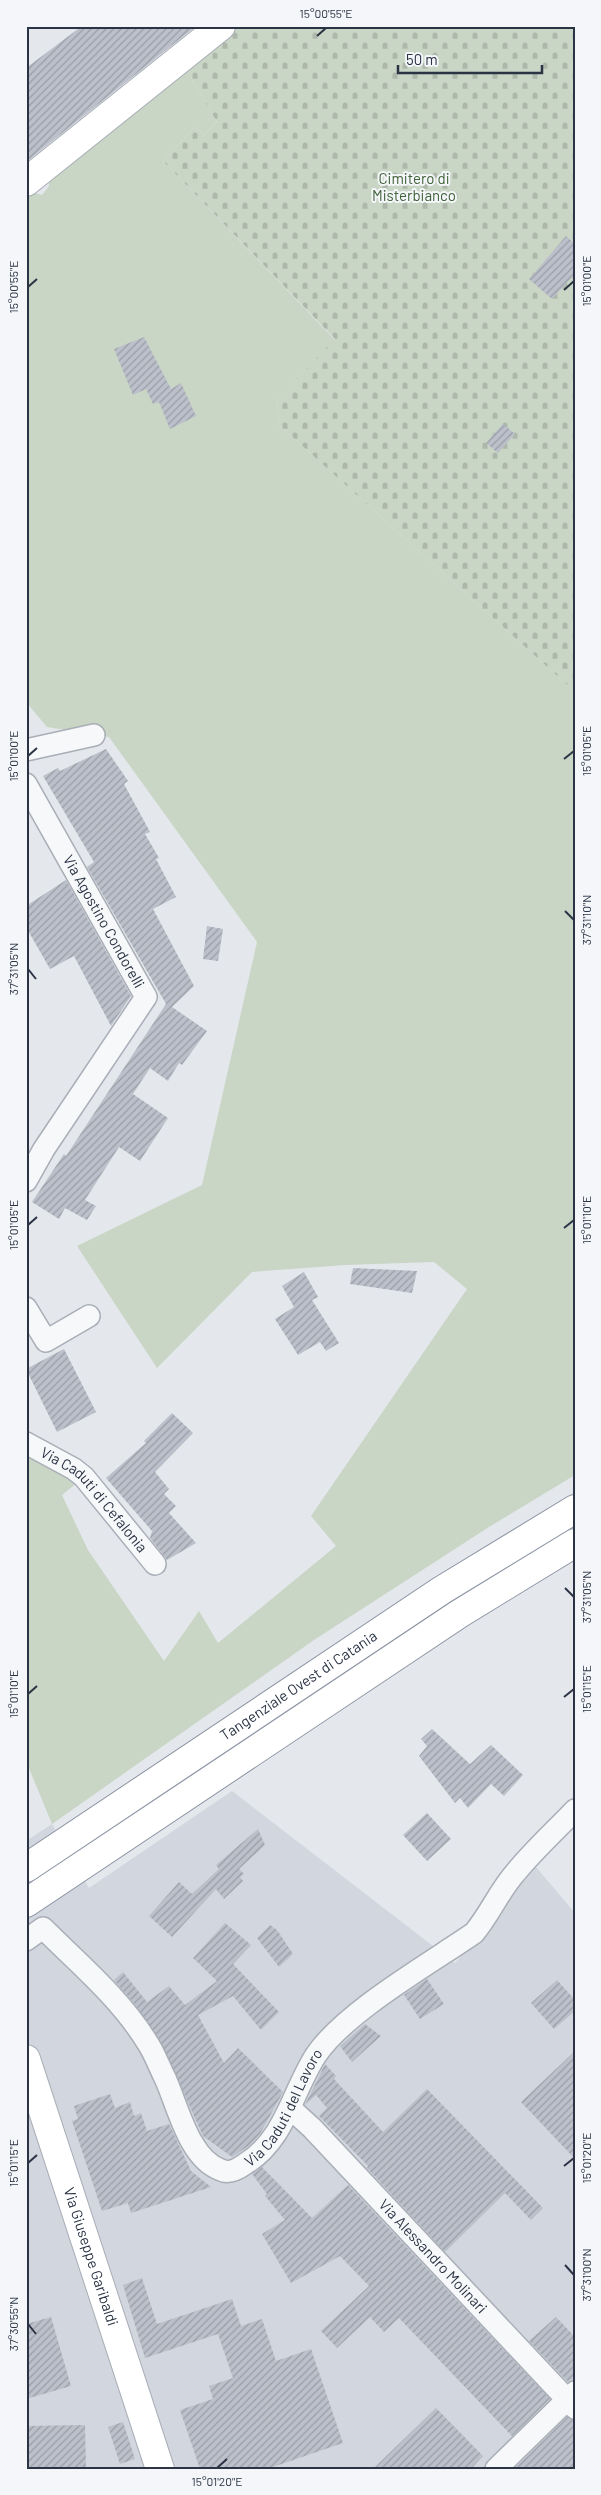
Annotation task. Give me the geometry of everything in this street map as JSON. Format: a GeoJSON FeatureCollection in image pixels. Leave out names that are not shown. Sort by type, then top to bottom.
{"type":"FeatureCollection","features":[{"type":"Feature","properties":{"kind":"main road"},"geometry":{"type":"LineString","coordinates":[[26,182],[221,26]]}},
{"type":"Feature","properties":{"kind":"main road","name":"Tangenziale Ovest di Catania"},"geometry":{"type":"LineString","coordinates":[[26,1868],[442,1590],[575,1509]]}},
{"type":"Feature","properties":{"kind":"main road","name":"Tangenziale Ovest di Catania"},"geometry":{"type":"LineString","coordinates":[[30,1903],[460,1614],[575,1543]]}},
{"type":"Feature","properties":{"kind":"main road","name":"Via Giuseppe Garibaldi"},"geometry":{"type":"LineString","coordinates":[[26,2059],[155,2464]]}},
{"type":"Feature","properties":{"kind":"street"},"geometry":{"type":"LineString","coordinates":[[26,750],[94,735]]}},
{"type":"Feature","properties":{"kind":"street","name":"Via Agostino Condorelli"},"geometry":{"type":"LineString","coordinates":[[26,784],[146,998],[44,1149],[26,1181]]}},
{"type":"Feature","properties":{"kind":"street"},"geometry":{"type":"LineString","coordinates":[[26,1308],[46,1341],[89,1316]]}},
{"type":"Feature","properties":{"kind":"street","name":"Via Caduti di Cefalonia"},"geometry":{"type":"LineString","coordinates":[[26,1444],[74,1469],[84,1477],[156,1564]]}},
{"type":"Feature","properties":{"kind":"street","name":"Via Caduti del Lavoro"},"geometry":{"type":"LineString","coordinates":[[30,1903],[34,1934],[119,2004],[148,2042],[170,2089],[180,2120],[192,2142],[207,2161],[221,2171],[236,2170],[255,2159],[272,2141],[317,2055],[351,2019],[474,1933],[487,1918],[498,1897],[515,1873],[575,1810]]}},
{"type":"Feature","properties":{"kind":"street","name":"Via Alessandro Molinari"},"geometry":{"type":"LineString","coordinates":[[290,2108],[312,2128],[572,2400]]}},
{"type":"Feature","properties":{"kind":"street"},"geometry":{"type":"LineString","coordinates":[[496,2469],[572,2400]]}},
{"type":"Feature","properties":{"kind":"shaded area"},"geometry":{"type":"Polygon","coordinates":[[[232,1791],[455,1963],[536,1867],[575,1913],[575,2469],[26,2469],[26,1841],[52,1824],[89,1888],[232,1791]]]}},
{"type":"Feature","properties":{"kind":"green space","name":"Cimitero di Misterbianco"},"geometry":{"type":"Polygon","coordinates":[[[239,26],[575,26],[575,692],[279,425],[277,399],[335,339],[163,161],[195,127],[204,135],[217,122],[186,69],[239,26]]]}},
{"type":"Feature","properties":{"kind":"green space"},"geometry":{"type":"Polygon","coordinates":[[[186,69],[217,122],[204,135],[195,127],[163,161],[335,340],[277,399],[279,425],[575,692],[575,1475],[489,1527],[314,1640],[52,1824],[26,1761],[26,1451],[78,1482],[62,1495],[88,1550],[164,1661],[199,1611],[218,1643],[336,1546],[311,1516],[467,1289],[434,1262],[345,1265],[252,1272],[157,1368],[77,1246],[202,1185],[257,942],[109,737],[47,727],[26,702],[26,197],[32,192],[42,195],[49,186],[49,177],[186,69]]]}},
{"type":"Feature","properties":{"kind":"building"},"geometry":{"type":"Polygon","coordinates":[[[82,26],[196,26],[26,162],[26,68],[82,26]]]}},
{"type":"Feature","properties":{"kind":"building"},"geometry":{"type":"Polygon","coordinates":[[[566,236],[575,244],[575,274],[552,299],[529,279],[566,236]]]}},
{"type":"Feature","properties":{"kind":"building"},"geometry":{"type":"Polygon","coordinates":[[[144,337],[171,389],[181,383],[196,416],[170,429],[159,402],[153,404],[146,389],[133,395],[114,349],[144,337]]]}},
{"type":"Feature","properties":{"kind":"building"},"geometry":{"type":"Polygon","coordinates":[[[503,424],[515,434],[498,453],[486,443],[503,424]]]}},
{"type":"Feature","properties":{"kind":"building"},"geometry":{"type":"Polygon","coordinates":[[[106,749],[128,781],[124,784],[150,832],[145,834],[159,858],[156,859],[176,897],[153,909],[194,986],[172,1007],[207,1031],[182,1065],[179,1063],[168,1081],[150,1068],[133,1094],[168,1118],[140,1161],[119,1147],[85,1200],[96,1206],[87,1220],[65,1208],[59,1219],[32,1202],[64,1154],[66,1156],[166,1004],[87,867],[94,862],[43,776],[58,768],[60,771],[106,749]]]}},
{"type":"Feature","properties":{"kind":"building"},"geometry":{"type":"Polygon","coordinates":[[[66,880],[131,996],[111,1026],[74,956],[50,969],[26,927],[26,906],[66,880]]]}},
{"type":"Feature","properties":{"kind":"building"},"geometry":{"type":"Polygon","coordinates":[[[207,926],[223,929],[218,961],[203,959],[207,926]]]}},
{"type":"Feature","properties":{"kind":"building"},"geometry":{"type":"Polygon","coordinates":[[[353,1268],[417,1271],[412,1293],[350,1284],[353,1268]]]}},
{"type":"Feature","properties":{"kind":"building"},"geometry":{"type":"Polygon","coordinates":[[[304,1272],[318,1297],[312,1300],[339,1343],[326,1351],[320,1342],[298,1355],[275,1319],[294,1307],[282,1286],[304,1272]]]}},
{"type":"Feature","properties":{"kind":"building"},"geometry":{"type":"Polygon","coordinates":[[[64,1349],[96,1412],[57,1432],[26,1369],[64,1349]]]}},
{"type":"Feature","properties":{"kind":"building"},"geometry":{"type":"Polygon","coordinates":[[[172,1413],[193,1433],[155,1472],[169,1489],[164,1494],[176,1506],[169,1513],[196,1543],[167,1560],[150,1538],[152,1531],[106,1478],[146,1443],[144,1441],[172,1413]]]}},
{"type":"Feature","properties":{"kind":"building"},"geometry":{"type":"Polygon","coordinates":[[[432,1729],[470,1764],[491,1745],[523,1775],[504,1796],[491,1784],[468,1808],[460,1798],[455,1803],[419,1756],[427,1746],[421,1739],[432,1729]]]}},
{"type":"Feature","properties":{"kind":"building"},"geometry":{"type":"Polygon","coordinates":[[[427,1813],[451,1839],[427,1861],[403,1835],[427,1813]]]}},
{"type":"Feature","properties":{"kind":"building"},"geometry":{"type":"Polygon","coordinates":[[[258,1829],[265,1845],[239,1869],[244,1874],[240,1877],[243,1881],[224,1899],[216,1889],[172,1937],[149,1916],[179,1882],[192,1894],[219,1869],[216,1865],[258,1829]]]}},
{"type":"Feature","properties":{"kind":"building"},"geometry":{"type":"Polygon","coordinates":[[[225,1923],[251,1945],[233,1964],[279,2012],[261,2030],[233,1996],[198,2015],[224,2063],[238,2048],[283,2092],[260,2134],[250,2145],[232,2157],[203,2136],[160,2040],[134,2003],[114,1980],[123,1972],[147,2002],[169,1986],[185,2005],[217,1981],[193,1958],[225,1923]]]}},
{"type":"Feature","properties":{"kind":"building"},"geometry":{"type":"Polygon","coordinates":[[[270,1925],[277,1930],[293,1954],[279,1967],[257,1938],[270,1925]]]}},
{"type":"Feature","properties":{"kind":"building"},"geometry":{"type":"Polygon","coordinates":[[[427,1979],[444,2004],[420,2019],[404,1995],[427,1979]]]}},
{"type":"Feature","properties":{"kind":"building"},"geometry":{"type":"Polygon","coordinates":[[[557,1980],[575,2000],[575,2011],[554,2029],[531,2003],[557,1980]]]}},
{"type":"Feature","properties":{"kind":"building"},"geometry":{"type":"Polygon","coordinates":[[[365,2024],[381,2036],[352,2062],[340,2046],[365,2024]]]}},
{"type":"Feature","properties":{"kind":"building"},"geometry":{"type":"Polygon","coordinates":[[[575,2051],[575,2159],[521,2102],[575,2051]]]}},
{"type":"Feature","properties":{"kind":"building"},"geometry":{"type":"Polygon","coordinates":[[[325,2064],[336,2076],[334,2079],[383,2132],[427,2089],[543,2208],[531,2220],[505,2193],[445,2252],[367,2168],[368,2166],[319,2116],[327,2108],[316,2095],[305,2105],[325,2064]]]}},
{"type":"Feature","properties":{"kind":"building"},"geometry":{"type":"Polygon","coordinates":[[[110,2094],[115,2108],[130,2102],[134,2116],[141,2113],[147,2131],[169,2124],[191,2171],[211,2187],[131,2213],[128,2203],[102,2211],[72,2121],[78,2119],[74,2106],[110,2094]]]}},
{"type":"Feature","properties":{"kind":"building"},"geometry":{"type":"Polygon","coordinates":[[[262,2167],[312,2218],[348,2185],[550,2399],[512,2436],[399,2318],[384,2332],[370,2317],[337,2348],[321,2331],[369,2286],[340,2256],[291,2283],[262,2234],[285,2220],[265,2196],[267,2194],[252,2174],[262,2167]]]}},
{"type":"Feature","properties":{"kind":"building"},"geometry":{"type":"Polygon","coordinates":[[[142,2278],[157,2324],[232,2299],[241,2326],[262,2319],[276,2361],[311,2349],[343,2443],[267,2469],[200,2469],[180,2410],[213,2399],[209,2386],[233,2378],[218,2334],[145,2358],[123,2285],[142,2278]]]}},
{"type":"Feature","properties":{"kind":"building"},"geometry":{"type":"Polygon","coordinates":[[[51,2317],[71,2386],[26,2399],[26,2324],[51,2317]]]}},
{"type":"Feature","properties":{"kind":"building"},"geometry":{"type":"Polygon","coordinates":[[[556,2317],[575,2337],[575,2377],[568,2382],[529,2341],[556,2317]]]}},
{"type":"Feature","properties":{"kind":"building"},"geometry":{"type":"Polygon","coordinates":[[[436,2408],[483,2456],[471,2469],[373,2469],[436,2408]]]}},
{"type":"Feature","properties":{"kind":"building"},"geometry":{"type":"Polygon","coordinates":[[[567,2417],[575,2420],[575,2469],[514,2469],[567,2417]]]}},
{"type":"Feature","properties":{"kind":"building"},"geometry":{"type":"Polygon","coordinates":[[[123,2422],[135,2459],[120,2464],[108,2427],[123,2422]]]}},
{"type":"Feature","properties":{"kind":"building"},"geometry":{"type":"Polygon","coordinates":[[[85,2425],[86,2469],[26,2469],[26,2426],[85,2425]]]}}]}
